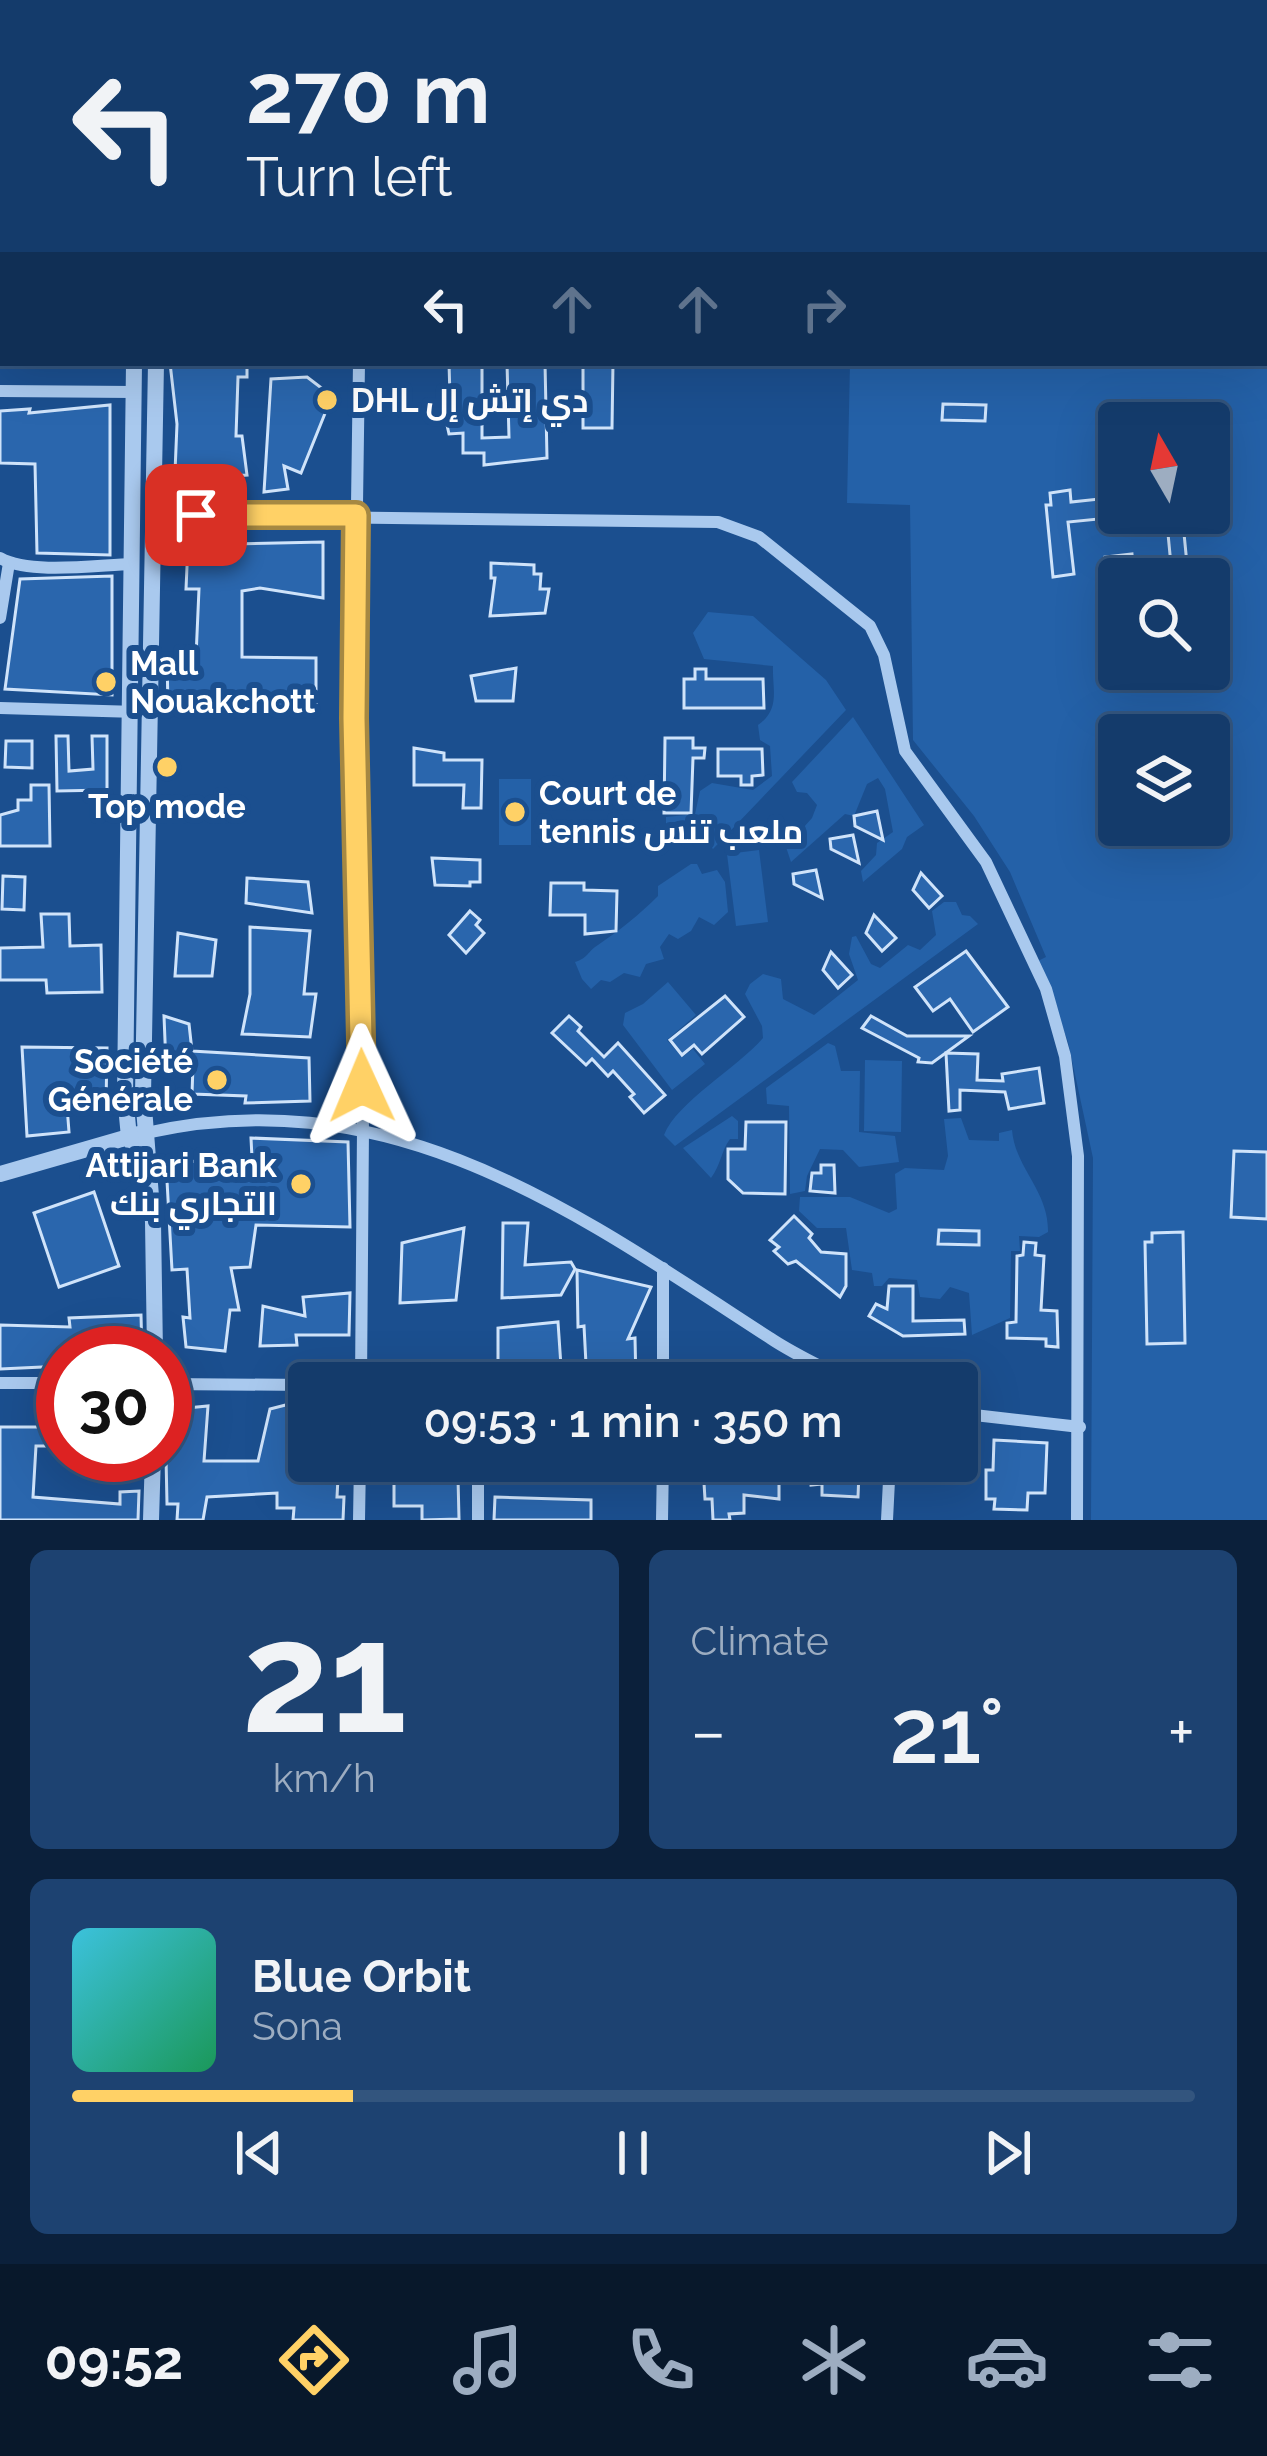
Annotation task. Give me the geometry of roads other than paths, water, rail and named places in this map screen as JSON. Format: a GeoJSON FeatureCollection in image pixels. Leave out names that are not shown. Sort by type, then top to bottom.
{"type":"FeatureCollection","features":[{"type":"Feature","properties":{"kind":"street"},"geometry":{"type":"LineString","coordinates":[[134,366],[132,564],[141,712],[143,1095],[137,1135],[153,1222],[155,1326]]}},
{"type":"Feature","properties":{"kind":"street"},"geometry":{"type":"LineString","coordinates":[[141,712],[156,515],[156,366]]}},
{"type":"Feature","properties":{"kind":"street"},"geometry":{"type":"LineString","coordinates":[[359,366],[354,718],[361,1362]]}},
{"type":"Feature","properties":{"kind":"street"},"geometry":{"type":"LineString","coordinates":[[0,391],[134,392]]}},
{"type":"Feature","properties":{"kind":"street"},"geometry":{"type":"LineString","coordinates":[[156,515],[718,522],[759,537],[870,626],[884,655],[905,751],[994,877],[1057,1019],[1078,1156],[1077,1520]]}},
{"type":"Feature","properties":{"kind":"street"},"geometry":{"type":"LineString","coordinates":[[0,618],[4,560],[38,567],[132,564]]}},
{"type":"Feature","properties":{"kind":"street"},"geometry":{"type":"LineString","coordinates":[[0,708],[141,712]]}},
{"type":"Feature","properties":{"kind":"street"},"geometry":{"type":"LineString","coordinates":[[0,1174],[137,1135],[232,1119],[362,1128],[457,1158],[664,1268],[812,1362]]}},
{"type":"Feature","properties":{"kind":"street"},"geometry":{"type":"LineString","coordinates":[[663,1362],[664,1268]]}},
{"type":"Feature","properties":{"kind":"street"},"geometry":{"type":"LineString","coordinates":[[0,1383],[36,1383]]}},
{"type":"Feature","properties":{"kind":"street"},"geometry":{"type":"LineString","coordinates":[[192,1384],[288,1385]]}},
{"type":"Feature","properties":{"kind":"street"},"geometry":{"type":"LineString","coordinates":[[978,1415],[1080,1427]]}},
{"type":"Feature","properties":{"kind":"street"},"geometry":{"type":"LineString","coordinates":[[151,1520],[152,1482]]}},
{"type":"Feature","properties":{"kind":"street"},"geometry":{"type":"LineString","coordinates":[[359,1520],[360,1482]]}},
{"type":"Feature","properties":{"kind":"street"},"geometry":{"type":"LineString","coordinates":[[478,1482],[478,1520]]}},
{"type":"Feature","properties":{"kind":"street"},"geometry":{"type":"LineString","coordinates":[[662,1520],[663,1482]]}},
{"type":"Feature","properties":{"kind":"street"},"geometry":{"type":"LineString","coordinates":[[887,1520],[889,1482]]}},
{"type":"Feature","properties":{"kind":"place","name":"DHL دي إتش إل"},"geometry":{"type":"Point","coordinates":[327,400]}},
{"type":"Feature","properties":{"kind":"place","name":"Mall Nouakchott"},"geometry":{"type":"Point","coordinates":[106,682]}},
{"type":"Feature","properties":{"kind":"place","name":"Top mode"},"geometry":{"type":"Point","coordinates":[167,767]}},
{"type":"Feature","properties":{"kind":"place","name":"Court de tennis ملعب تنس"},"geometry":{"type":"Point","coordinates":[515,812]}},
{"type":"Feature","properties":{"kind":"place","name":"Société Générale"},"geometry":{"type":"Point","coordinates":[217,1080]}},
{"type":"Feature","properties":{"kind":"place","name":"Attijari Bank التجاري بنك"},"geometry":{"type":"Point","coordinates":[301,1184]}}]}
